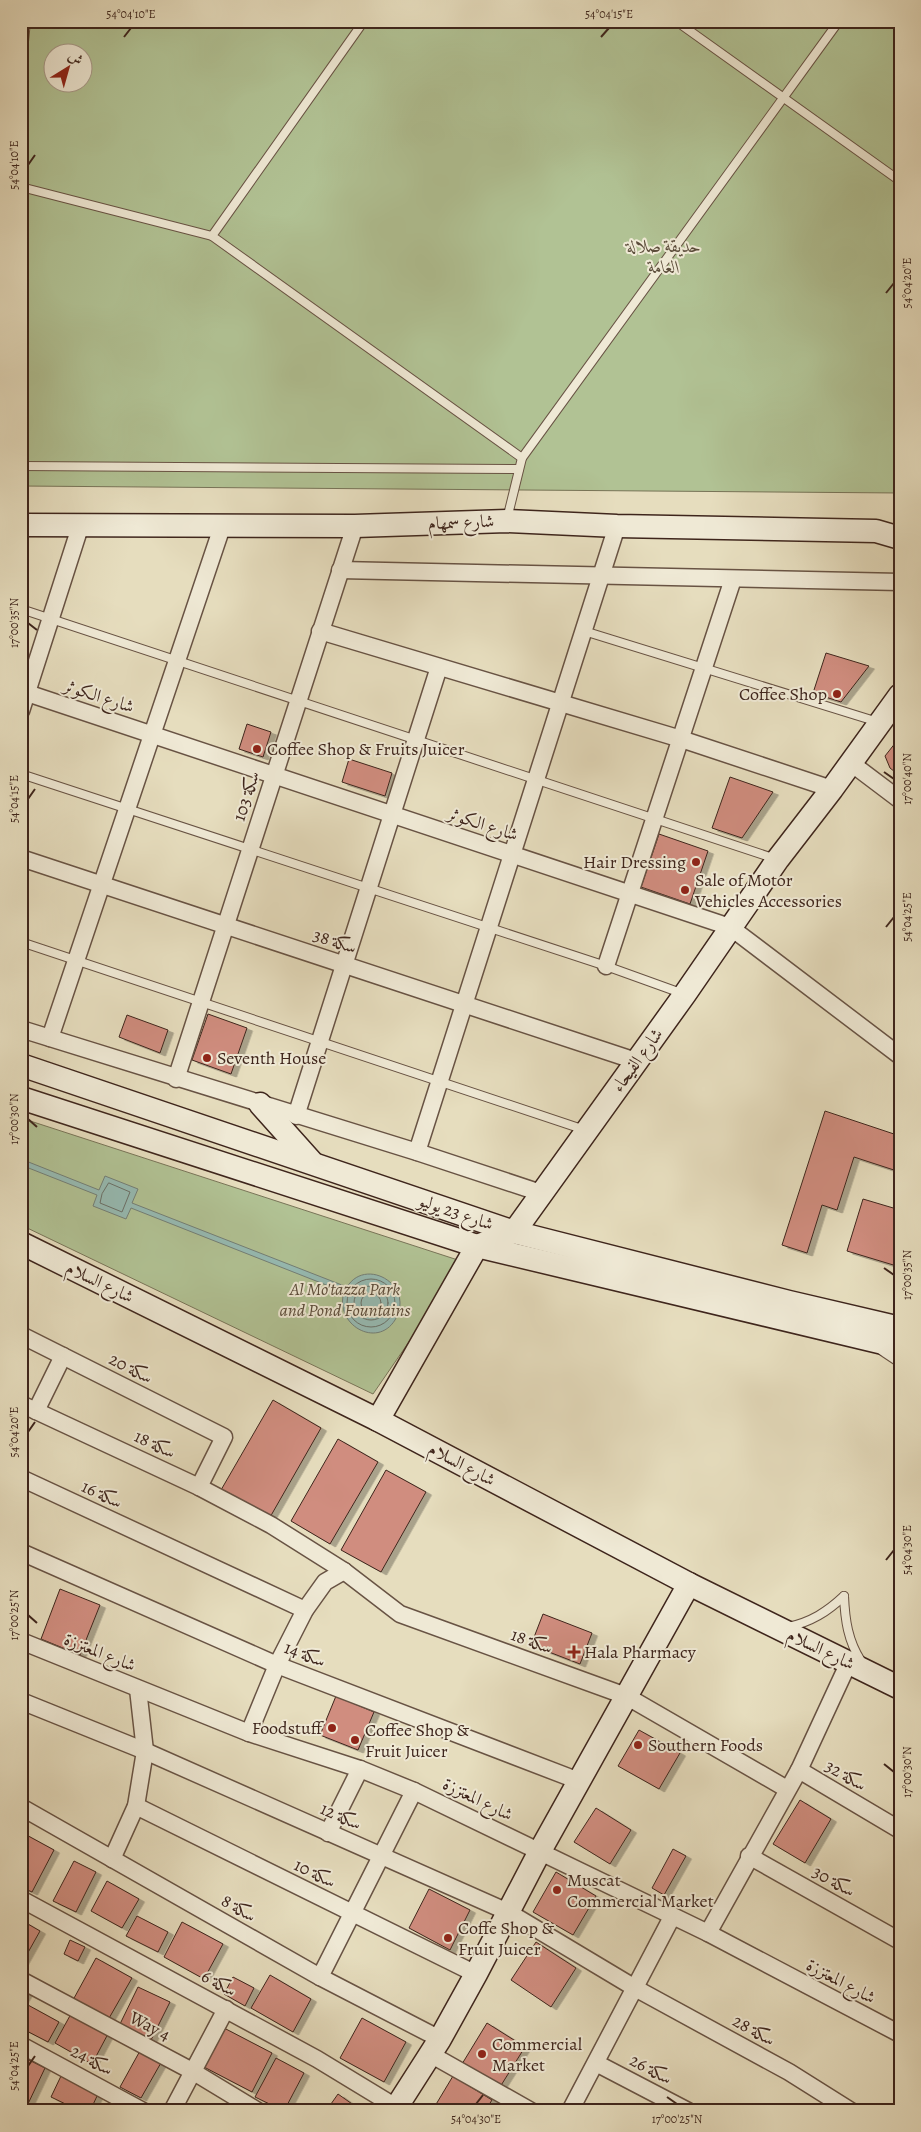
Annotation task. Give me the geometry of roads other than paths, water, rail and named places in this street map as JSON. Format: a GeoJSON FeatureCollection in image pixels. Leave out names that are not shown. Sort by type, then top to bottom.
{"type":"FeatureCollection","features":[{"type":"Feature","properties":{"kind":"street","name":"شارع سمهام"},"geometry":{"type":"LineString","coordinates":[[21,524],[354,526],[507,521],[617,526],[876,531],[900,538]]}},
{"type":"Feature","properties":{"kind":"street"},"geometry":{"type":"LineString","coordinates":[[21,711],[24,692],[50,619],[80,524]]}},
{"type":"Feature","properties":{"kind":"street"},"geometry":{"type":"LineString","coordinates":[[50,1038],[223,524]]}},
{"type":"Feature","properties":{"kind":"street","name":"سكة 103"},"geometry":{"type":"LineString","coordinates":[[176,1079],[354,526]]}},
{"type":"Feature","properties":{"kind":"street"},"geometry":{"type":"LineString","coordinates":[[417,1152],[617,526]]}},
{"type":"Feature","properties":{"kind":"street"},"geometry":{"type":"LineString","coordinates":[[340,570],[900,582]]}},
{"type":"Feature","properties":{"kind":"street"},"geometry":{"type":"LineString","coordinates":[[606,966],[733,579]]}},
{"type":"Feature","properties":{"kind":"street"},"geometry":{"type":"LineString","coordinates":[[320,631],[681,739],[832,789]]}},
{"type":"Feature","properties":{"kind":"street"},"geometry":{"type":"LineString","coordinates":[[296,1116],[392,815],[414,739],[439,666]]}},
{"type":"Feature","properties":{"kind":"street","name":"شارع الكوثر"},"geometry":{"type":"LineString","coordinates":[[24,692],[730,927],[900,1056]]}},
{"type":"Feature","properties":{"kind":"street","name":"شارع الفيحاء"},"geometry":{"type":"LineString","coordinates":[[514,1232],[685,994],[778,859],[832,789],[900,695]]}},
{"type":"Feature","properties":{"kind":"street"},"geometry":{"type":"LineString","coordinates":[[851,763],[900,800]]}},
{"type":"Feature","properties":{"kind":"street","name":"سكة 38"},"geometry":{"type":"LineString","coordinates":[[21,858],[636,1061]]}},
{"type":"Feature","properties":{"kind":"street"},"geometry":{"type":"LineString","coordinates":[[21,1029],[176,1079],[417,1152],[541,1193]]}},
{"type":"Feature","properties":{"kind":"street","name":"شارع 23 يوليو"},"geometry":{"type":"LineString","coordinates":[[21,1065],[514,1232],[789,1302],[900,1328]]}},
{"type":"Feature","properties":{"kind":"street","name":"شارع 23 يوليو"},"geometry":{"type":"LineString","coordinates":[[21,1098],[477,1246],[900,1347]]}},
{"type":"Feature","properties":{"kind":"street"},"geometry":{"type":"LineString","coordinates":[[260,1104],[312,1162]]}},
{"type":"Feature","properties":{"kind":"street"},"geometry":{"type":"LineString","coordinates":[[378,1420],[477,1246],[514,1232]]}},
{"type":"Feature","properties":{"kind":"street","name":"شارع السلام"},"geometry":{"type":"LineString","coordinates":[[21,1243],[378,1420],[688,1584],[900,1688]]}},
{"type":"Feature","properties":{"kind":"street","name":"سكة 20"},"geometry":{"type":"LineString","coordinates":[[21,1335],[224,1436],[199,1487]]}},
{"type":"Feature","properties":{"kind":"street"},"geometry":{"type":"LineString","coordinates":[[29,1407],[62,1356]]}},
{"type":"Feature","properties":{"kind":"street","name":"سكة 18"},"geometry":{"type":"LineString","coordinates":[[29,1407],[199,1487],[271,1524],[344,1571],[400,1614],[626,1696],[787,1789]]}},
{"type":"Feature","properties":{"kind":"street","name":"سكة 16"},"geometry":{"type":"LineString","coordinates":[[21,1478],[305,1610]]}},
{"type":"Feature","properties":{"kind":"street","name":"سكة 14"},"geometry":{"type":"LineString","coordinates":[[21,1552],[277,1665],[579,1781]]}},
{"type":"Feature","properties":{"kind":"street"},"geometry":{"type":"LineString","coordinates":[[249,1732],[277,1665],[305,1610],[325,1582],[344,1571]]}},
{"type":"Feature","properties":{"kind":"street"},"geometry":{"type":"LineString","coordinates":[[395,2109],[435,2046],[476,1974],[540,1851],[688,1584]]}},
{"type":"Feature","properties":{"kind":"street","name":"شارع المعتززة"},"geometry":{"type":"LineString","coordinates":[[21,1642],[138,1690],[249,1732],[360,1769],[414,1790],[708,1933],[900,2034]]}},
{"type":"Feature","properties":{"kind":"street"},"geometry":{"type":"LineString","coordinates":[[708,1933],[798,1770],[849,1662]]}},
{"type":"Feature","properties":{"kind":"street"},"geometry":{"type":"LineString","coordinates":[[112,1859],[136,1806],[146,1751],[138,1690]]}},
{"type":"Feature","properties":{"kind":"street","name":"سكة 12"},"geometry":{"type":"LineString","coordinates":[[21,1701],[146,1751],[508,1912],[635,1988]]}},
{"type":"Feature","properties":{"kind":"street"},"geometry":{"type":"LineString","coordinates":[[328,1832],[360,1769]]}},
{"type":"Feature","properties":{"kind":"street","name":"سكة 32"},"geometry":{"type":"LineString","coordinates":[[798,1770],[900,1830]]}},
{"type":"Feature","properties":{"kind":"street"},"geometry":{"type":"LineString","coordinates":[[320,1977],[414,1790]]}},
{"type":"Feature","properties":{"kind":"street","name":"سكة 10"},"geometry":{"type":"LineString","coordinates":[[136,1806],[476,1974]]}},
{"type":"Feature","properties":{"kind":"street","name":"سكة 8"},"geometry":{"type":"LineString","coordinates":[[21,1807],[320,1977],[435,2046],[531,2111]]}},
{"type":"Feature","properties":{"kind":"street","name":"سكة 30"},"geometry":{"type":"LineString","coordinates":[[749,1856],[900,1941]]}},
{"type":"Feature","properties":{"kind":"street","name":"سكة 6"},"geometry":{"type":"LineString","coordinates":[[21,1899],[317,2059],[395,2109]]}},
{"type":"Feature","properties":{"kind":"street"},"geometry":{"type":"LineString","coordinates":[[570,2111],[672,1917]]}},
{"type":"Feature","properties":{"kind":"street","name":"Way 4"},"geometry":{"type":"LineString","coordinates":[[21,1980],[192,2071],[258,2111]]}},
{"type":"Feature","properties":{"kind":"street","name":"سكة 28"},"geometry":{"type":"LineString","coordinates":[[635,1988],[789,2072],[851,2111]]}},
{"type":"Feature","properties":{"kind":"street"},"geometry":{"type":"LineString","coordinates":[[172,2111],[226,2009]]}},
{"type":"Feature","properties":{"kind":"street","name":"سكة 24"},"geometry":{"type":"LineString","coordinates":[[21,2045],[143,2111]]}},
{"type":"Feature","properties":{"kind":"street","name":"سكة 26"},"geometry":{"type":"LineString","coordinates":[[596,2062],[688,2111]]}},
{"type":"Feature","properties":{"kind":"lane"},"geometry":{"type":"LineString","coordinates":[[21,72],[26,21]]}},
{"type":"Feature","properties":{"kind":"lane"},"geometry":{"type":"LineString","coordinates":[[212,236],[364,21]]}},
{"type":"Feature","properties":{"kind":"lane"},"geometry":{"type":"LineString","coordinates":[[676,21],[900,181]]}},
{"type":"Feature","properties":{"kind":"lane"},"geometry":{"type":"LineString","coordinates":[[507,521],[522,458],[839,21]]}},
{"type":"Feature","properties":{"kind":"lane"},"geometry":{"type":"LineString","coordinates":[[21,187],[212,236],[522,458]]}},
{"type":"Feature","properties":{"kind":"lane"},"geometry":{"type":"LineString","coordinates":[[21,466],[520,469]]}},
{"type":"Feature","properties":{"kind":"lane"},"geometry":{"type":"LineString","coordinates":[[21,609],[778,859]]}},
{"type":"Feature","properties":{"kind":"lane"},"geometry":{"type":"LineString","coordinates":[[583,631],[880,723]]}},
{"type":"Feature","properties":{"kind":"lane"},"geometry":{"type":"LineString","coordinates":[[21,774],[250,851],[606,966],[685,994]]}},
{"type":"Feature","properties":{"kind":"lane"},"geometry":{"type":"LineString","coordinates":[[21,942],[587,1130]]}},
{"type":"Feature","properties":{"kind":"lane"},"geometry":{"type":"LineString","coordinates":[[863,1338],[900,1363]]}},
{"type":"Feature","properties":{"kind":"lane"},"geometry":{"type":"LineString","coordinates":[[781,1629],[803,1624],[825,1613],[844,1596],[845,1623],[856,1653],[870,1673]]}},
{"type":"Feature","properties":{"kind":"water"},"geometry":{"type":"Polygon","coordinates":[[[21,1159],[99,1190],[105,1176],[138,1189],[132,1203],[347,1287],[355,1278],[365,1274],[376,1275],[386,1279],[394,1286],[399,1296],[400,1308],[395,1320],[387,1328],[378,1332],[368,1333],[351,1323],[345,1314],[343,1304],[344,1292],[131,1208],[126,1219],[93,1206],[97,1195],[21,1165],[21,1159]]]}},
{"type":"Feature","properties":{"kind":"place","name":"Coffee Shop"},"geometry":{"type":"Point","coordinates":[837,694]}},
{"type":"Feature","properties":{"kind":"place","name":"Coffee Shop & Fruits Juicer"},"geometry":{"type":"Point","coordinates":[257,749]}},
{"type":"Feature","properties":{"kind":"place","name":"Hair Dressing"},"geometry":{"type":"Point","coordinates":[696,862]}},
{"type":"Feature","properties":{"kind":"place","name":"Sale of Motor Vehicles Accessories"},"geometry":{"type":"Point","coordinates":[685,890]}},
{"type":"Feature","properties":{"kind":"place","name":"Seventh House"},"geometry":{"type":"Point","coordinates":[207,1058]}},
{"type":"Feature","properties":{"kind":"place","name":"Hala Pharmacy"},"geometry":{"type":"Point","coordinates":[574,1652]}},
{"type":"Feature","properties":{"kind":"place","name":"Foodstuff"},"geometry":{"type":"Point","coordinates":[332,1728]}},
{"type":"Feature","properties":{"kind":"place","name":"Coffee Shop & Fruit Juicer"},"geometry":{"type":"Point","coordinates":[355,1740]}},
{"type":"Feature","properties":{"kind":"place","name":"Southern Foods"},"geometry":{"type":"Point","coordinates":[638,1745]}},
{"type":"Feature","properties":{"kind":"place","name":"Muscat Commercial Market"},"geometry":{"type":"Point","coordinates":[557,1890]}},
{"type":"Feature","properties":{"kind":"place","name":"Coffe Shop & Fruit Juicer"},"geometry":{"type":"Point","coordinates":[448,1938]}},
{"type":"Feature","properties":{"kind":"place","name":"Commercial Market"},"geometry":{"type":"Point","coordinates":[482,2054]}},
{"type":"Feature","properties":{"kind":"park label","name":"حديقة صلالة العامة"},"geometry":{"type":"Point","coordinates":[664,256]}},
{"type":"Feature","properties":{"kind":"park label","name":"Al Mo'tazza Park and Pond Fountains"},"geometry":{"type":"Point","coordinates":[345,1299]}}]}
